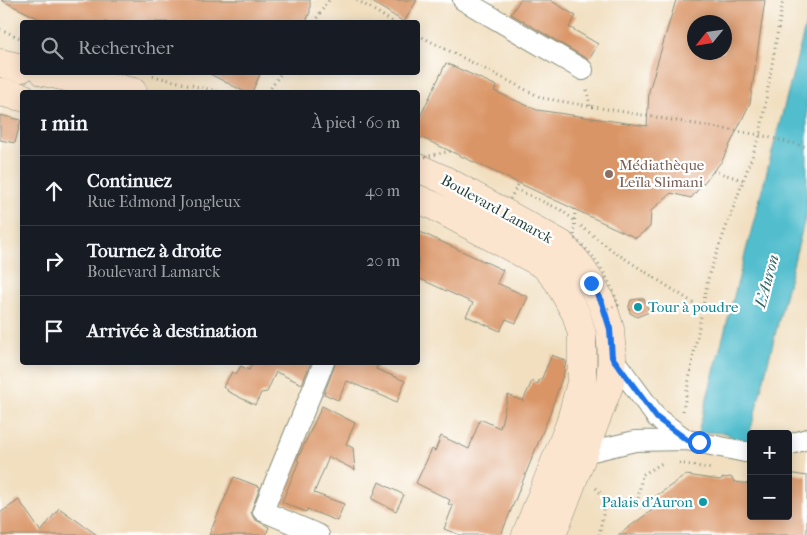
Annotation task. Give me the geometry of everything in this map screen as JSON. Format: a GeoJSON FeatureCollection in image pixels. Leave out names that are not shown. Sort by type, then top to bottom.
{"type":"FeatureCollection","features":[{"type":"Feature","properties":{"kind":"main road"},"geometry":{"type":"LineString","coordinates":[[0,63],[20,68]]}},
{"type":"Feature","properties":{"kind":"main road"},"geometry":{"type":"LineString","coordinates":[[68,75],[140,84]]}},
{"type":"Feature","properties":{"kind":"main road"},"geometry":{"type":"LineString","coordinates":[[0,92],[20,97]]}},
{"type":"Feature","properties":{"kind":"main road","name":"Boulevard Lamarck"},"geometry":{"type":"LineString","coordinates":[[420,164],[561,244],[578,262],[604,310],[610,329],[612,357],[610,383],[552,535]]}},
{"type":"Feature","properties":{"kind":"main road","name":"Boulevard Lamarck"},"geometry":{"type":"LineString","coordinates":[[420,200],[544,265],[557,280],[576,314],[582,334],[582,379],[570,424],[526,535]]}},
{"type":"Feature","properties":{"kind":"street"},"geometry":{"type":"LineString","coordinates":[[463,0],[583,70]]}},
{"type":"Feature","properties":{"kind":"street"},"geometry":{"type":"LineString","coordinates":[[612,357],[657,418],[693,441]]}},
{"type":"Feature","properties":{"kind":"street"},"geometry":{"type":"LineString","coordinates":[[319,535],[263,510],[323,365]]}},
{"type":"Feature","properties":{"kind":"street"},"geometry":{"type":"LineString","coordinates":[[792,443],[807,439]]}},
{"type":"Feature","properties":{"kind":"street"},"geometry":{"type":"LineString","coordinates":[[584,453],[635,441],[693,441],[747,452]]}},
{"type":"Feature","properties":{"kind":"path"},"geometry":{"type":"LineString","coordinates":[[315,20],[329,0]]}},
{"type":"Feature","properties":{"kind":"path"},"geometry":{"type":"LineString","coordinates":[[357,0],[390,20]]}},
{"type":"Feature","properties":{"kind":"path"},"geometry":{"type":"LineString","coordinates":[[599,535],[604,510],[618,499],[638,500],[642,475],[693,441],[682,416],[709,274],[760,135],[783,0]]}},
{"type":"Feature","properties":{"kind":"path"},"geometry":{"type":"LineString","coordinates":[[0,29],[20,38]]}},
{"type":"Feature","properties":{"kind":"path"},"geometry":{"type":"LineString","coordinates":[[420,36],[542,98],[760,135],[807,147]]}},
{"type":"Feature","properties":{"kind":"path"},"geometry":{"type":"LineString","coordinates":[[270,90],[280,75]]}},
{"type":"Feature","properties":{"kind":"path"},"geometry":{"type":"LineString","coordinates":[[140,84],[200,90]]}},
{"type":"Feature","properties":{"kind":"path"},"geometry":{"type":"LineString","coordinates":[[420,163],[451,151]]}},
{"type":"Feature","properties":{"kind":"path"},"geometry":{"type":"LineString","coordinates":[[713,171],[743,180]]}},
{"type":"Feature","properties":{"kind":"path"},"geometry":{"type":"LineString","coordinates":[[510,199],[518,183]]}},
{"type":"Feature","properties":{"kind":"path"},"geometry":{"type":"LineString","coordinates":[[575,209],[574,238],[584,246],[611,284],[618,305],[604,310]]}},
{"type":"Feature","properties":{"kind":"water","name":"L'Auron"},"geometry":{"type":"Polygon","coordinates":[[[807,20],[807,211],[751,430],[747,430],[746,448],[726,433],[698,432],[807,20]]]}},
{"type":"Feature","properties":{"kind":"building"},"geometry":{"type":"Polygon","coordinates":[[[1,0],[310,0],[310,12],[307,20],[42,20],[1,0]]]}},
{"type":"Feature","properties":{"kind":"building"},"geometry":{"type":"Polygon","coordinates":[[[369,0],[417,0],[405,20],[401,20],[369,0]]]}},
{"type":"Feature","properties":{"kind":"building"},"geometry":{"type":"Polygon","coordinates":[[[520,0],[550,0],[576,16],[569,27],[598,44],[589,60],[511,14],[520,0]]]}},
{"type":"Feature","properties":{"kind":"building"},"geometry":{"type":"Polygon","coordinates":[[[676,0],[765,0],[750,103],[722,161],[691,198],[671,193],[651,211],[650,227],[636,238],[420,137],[420,117],[446,63],[497,86],[494,91],[537,110],[647,126],[649,91],[676,0]]]}},
{"type":"Feature","properties":{"kind":"building"},"geometry":{"type":"Polygon","coordinates":[[[212,75],[260,75],[253,90],[241,90],[212,75]]]}},
{"type":"Feature","properties":{"kind":"building"},"geometry":{"type":"Polygon","coordinates":[[[0,115],[20,120],[15,143],[0,140],[0,115]]]}},
{"type":"Feature","properties":{"kind":"building"},"geometry":{"type":"Polygon","coordinates":[[[420,232],[503,270],[497,283],[528,297],[516,323],[506,319],[500,331],[466,316],[473,303],[420,279],[420,232]]]}},
{"type":"Feature","properties":{"kind":"building","name":"Tour à poudre"},"geometry":{"type":"Polygon","coordinates":[[[644,299],[649,312],[637,317],[630,313],[629,306],[631,300],[644,299]]]}},
{"type":"Feature","properties":{"kind":"building"},"geometry":{"type":"Polygon","coordinates":[[[552,355],[566,361],[564,372],[549,416],[501,535],[460,535],[444,529],[453,506],[448,504],[450,500],[416,483],[432,449],[435,451],[441,436],[469,449],[480,419],[500,428],[508,395],[523,401],[532,381],[538,384],[539,380],[541,380],[552,355]]]}},
{"type":"Feature","properties":{"kind":"building"},"geometry":{"type":"Polygon","coordinates":[[[252,365],[310,365],[302,384],[276,372],[267,392],[261,393],[255,405],[227,391],[223,387],[232,372],[236,374],[241,366],[249,370],[252,365]]]}},
{"type":"Feature","properties":{"kind":"building"},"geometry":{"type":"Polygon","coordinates":[[[335,365],[378,365],[376,369],[405,381],[397,402],[347,381],[338,400],[324,394],[335,365]]]}},
{"type":"Feature","properties":{"kind":"building"},"geometry":{"type":"Polygon","coordinates":[[[322,406],[355,423],[346,444],[353,448],[355,470],[329,457],[314,493],[344,504],[337,521],[307,509],[306,512],[282,502],[299,461],[297,460],[322,406]]]}},
{"type":"Feature","properties":{"kind":"building","name":"Palais d'Auron"},"geometry":{"type":"Polygon","coordinates":[[[792,474],[807,476],[807,535],[618,535],[654,509],[656,496],[686,475],[720,480],[731,477],[735,482],[747,484],[747,520],[792,520],[792,474]]]}},
{"type":"Feature","properties":{"kind":"building"},"geometry":{"type":"Polygon","coordinates":[[[234,477],[260,487],[251,512],[254,519],[269,527],[266,535],[209,535],[234,477]]]}},
{"type":"Feature","properties":{"kind":"building"},"geometry":{"type":"Polygon","coordinates":[[[379,482],[404,495],[396,511],[372,499],[379,482]]]}},
{"type":"Feature","properties":{"kind":"building"},"geometry":{"type":"Polygon","coordinates":[[[19,500],[41,532],[59,508],[97,535],[0,535],[0,513],[19,500]]]}},
{"type":"Feature","properties":{"kind":"place","name":"Médiathèque Leïla Slimani"},"geometry":{"type":"Point","coordinates":[609,174]}},
{"type":"Feature","properties":{"kind":"place","name":"Tour à poudre"},"geometry":{"type":"Point","coordinates":[638,307]}},
{"type":"Feature","properties":{"kind":"place","name":"Palais d'Auron"},"geometry":{"type":"Point","coordinates":[703,502]}},
{"type":"Feature","properties":{"kind":"route"},"geometry":{"type":"LineString","coordinates":[[591,283],[602,303],[610,329],[612,357],[657,418],[687,440],[699,442]]}}]}
